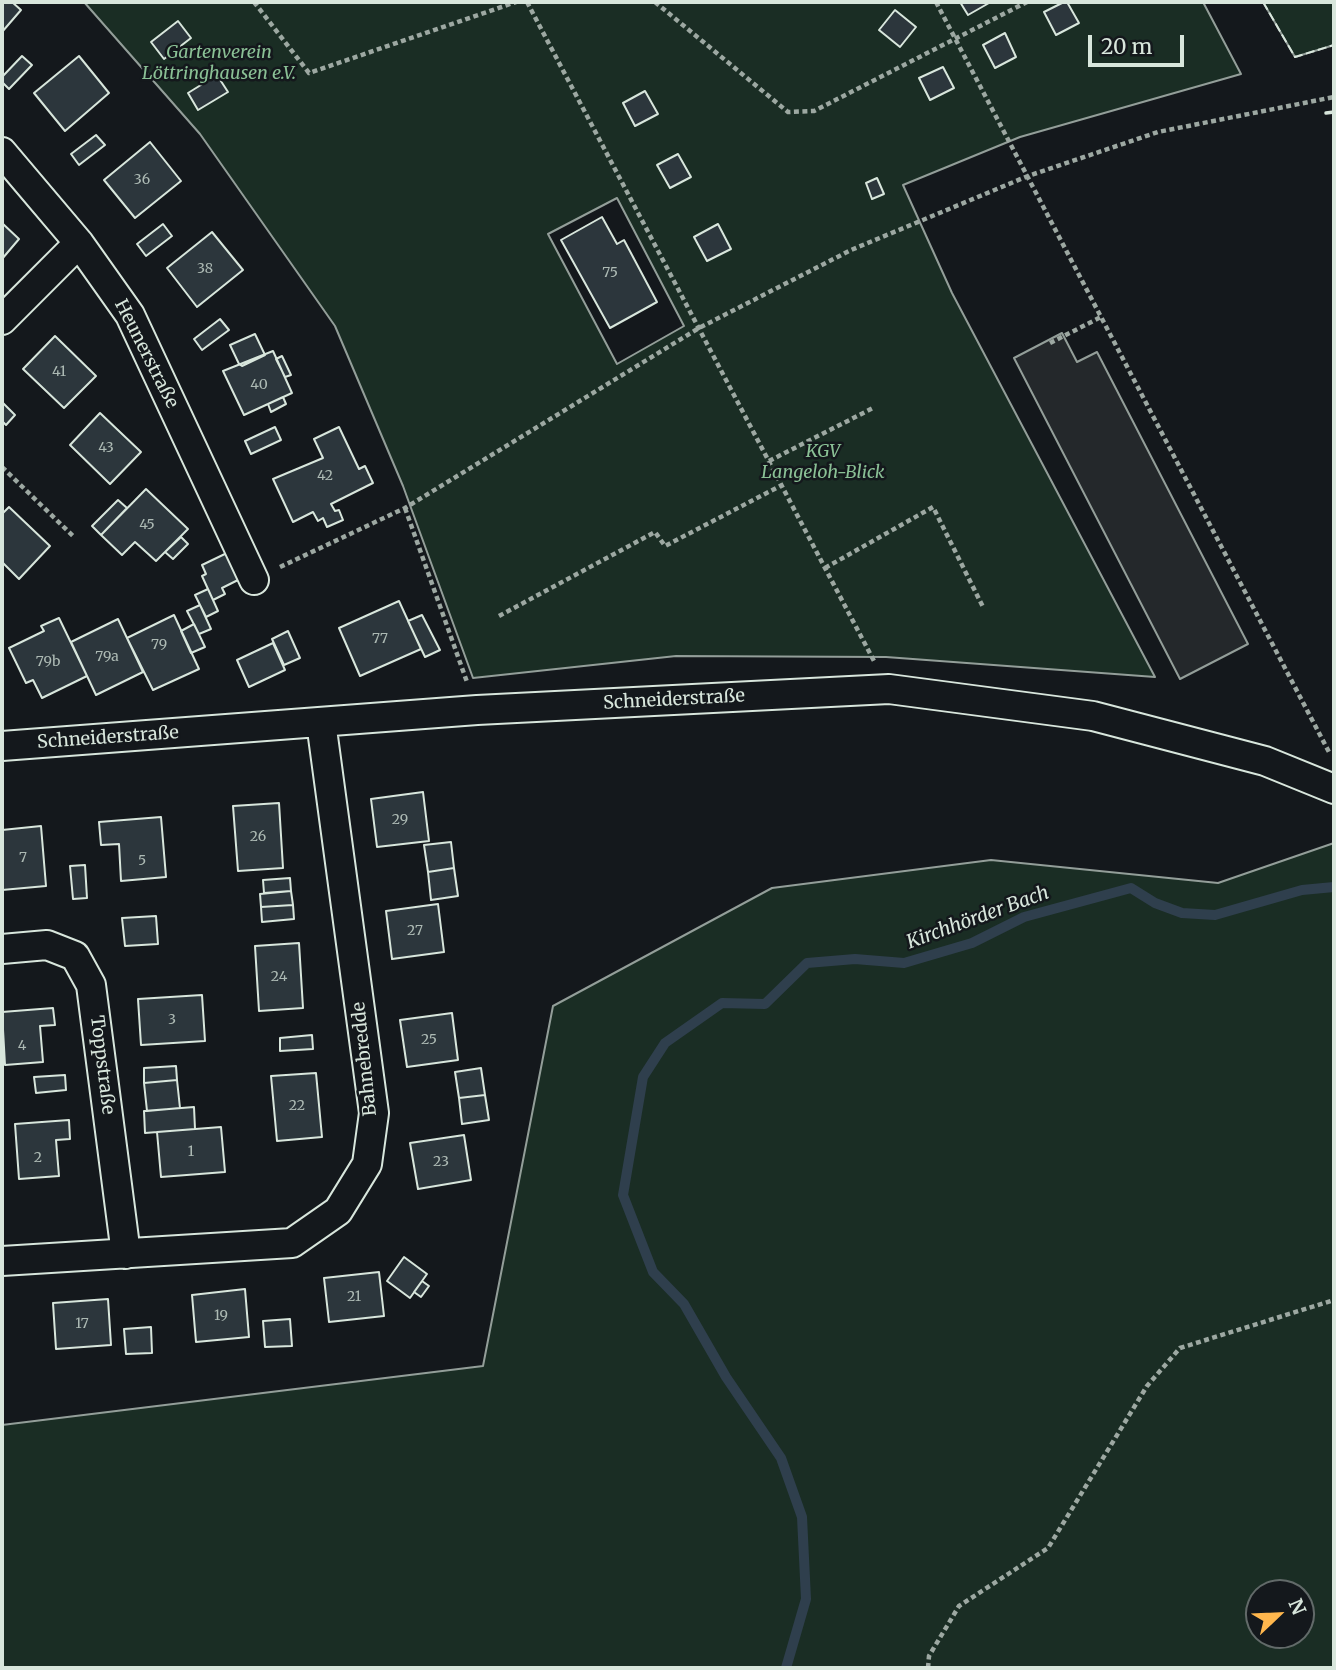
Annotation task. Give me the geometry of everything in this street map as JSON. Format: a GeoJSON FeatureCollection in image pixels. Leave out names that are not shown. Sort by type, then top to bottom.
{"type":"FeatureCollection","features":[{"type":"Feature","properties":{"kind":"street","name":"Heunerstraße"},"geometry":{"type":"LineString","coordinates":[[2,152],[79,243],[130,315],[254,580]]}},
{"type":"Feature","properties":{"kind":"street"},"geometry":{"type":"LineString","coordinates":[[2,320],[79,243]]}},
{"type":"Feature","properties":{"kind":"street","name":"Schneiderstraße"},"geometry":{"type":"LineString","coordinates":[[2,746],[477,710],[889,689],[1093,716],[1265,761],[1331,788]]}},
{"type":"Feature","properties":{"kind":"street","name":"Bahnebredde"},"geometry":{"type":"LineString","coordinates":[[2,1261],[292,1243],[338,1211],[367,1164],[373,1113],[321,722]]}},
{"type":"Feature","properties":{"kind":"street","name":"Toppstraße"},"geometry":{"type":"LineString","coordinates":[[2,949],[47,945],[75,956],[92,985],[126,1254]]}},
{"type":"Feature","properties":{"kind":"path"},"geometry":{"type":"LineString","coordinates":[[254,2],[309,72],[516,2]]}},
{"type":"Feature","properties":{"kind":"path"},"geometry":{"type":"LineString","coordinates":[[527,2],[889,689]]}},
{"type":"Feature","properties":{"kind":"path"},"geometry":{"type":"LineString","coordinates":[[655,2],[788,112],[814,111],[1027,2]]}},
{"type":"Feature","properties":{"kind":"path"},"geometry":{"type":"LineString","coordinates":[[936,2],[1332,758],[1331,788]]}},
{"type":"Feature","properties":{"kind":"path"},"geometry":{"type":"LineString","coordinates":[[254,580],[405,508],[699,328],[851,250],[1028,176],[1158,132],[1334,97]]}},
{"type":"Feature","properties":{"kind":"path"},"geometry":{"type":"LineString","coordinates":[[1050,343],[1101,317]]}},
{"type":"Feature","properties":{"kind":"path"},"geometry":{"type":"LineString","coordinates":[[769,461],[873,408]]}},
{"type":"Feature","properties":{"kind":"path"},"geometry":{"type":"LineString","coordinates":[[2,467],[74,537]]}},
{"type":"Feature","properties":{"kind":"path"},"geometry":{"type":"LineString","coordinates":[[499,616],[655,531],[665,547],[782,485]]}},
{"type":"Feature","properties":{"kind":"path"},"geometry":{"type":"LineString","coordinates":[[405,508],[466,677]]}},
{"type":"Feature","properties":{"kind":"path"},"geometry":{"type":"LineString","coordinates":[[825,568],[933,508],[983,607]]}},
{"type":"Feature","properties":{"kind":"path"},"geometry":{"type":"LineString","coordinates":[[928,1668],[929,1656],[959,1606],[1048,1548],[1147,1386],[1180,1348],[1334,1300]]}},
{"type":"Feature","properties":{"kind":"green space","name":"KGV Langeloh-Blick"},"geometry":{"type":"Polygon","coordinates":[[[84,2],[1203,2],[1241,74],[1020,137],[903,185],[952,293],[1155,677],[886,657],[676,656],[473,678],[403,486],[335,326],[200,134],[84,2]],[[617,198],[548,234],[617,364],[684,326],[617,198]]]}},
{"type":"Feature","properties":{"kind":"green space"},"geometry":{"type":"Polygon","coordinates":[[[1263,2],[1334,2],[1334,45],[1295,57],[1263,2]]]}},
{"type":"Feature","properties":{"kind":"green space"},"geometry":{"type":"Polygon","coordinates":[[[1334,843],[1334,1668],[2,1668],[2,1425],[483,1366],[553,1006],[772,888],[991,860],[1218,883],[1334,843]]]}},
{"type":"Feature","properties":{"kind":"shaded area"},"geometry":{"type":"Polygon","coordinates":[[[1062,333],[1077,362],[1097,352],[1248,644],[1180,679],[1014,358],[1062,333]]]}},
{"type":"Feature","properties":{"kind":"building"},"geometry":{"type":"Polygon","coordinates":[[[2,2],[12,2],[21,10],[2,32],[2,2]]]}},
{"type":"Feature","properties":{"kind":"building"},"geometry":{"type":"Polygon","coordinates":[[[960,2],[989,2],[989,3],[968,15],[960,2]]]}},
{"type":"Feature","properties":{"kind":"building"},"geometry":{"type":"Polygon","coordinates":[[[1067,2],[1079,23],[1056,35],[1044,12],[1067,2]]]}},
{"type":"Feature","properties":{"kind":"building"},"geometry":{"type":"Polygon","coordinates":[[[895,10],[916,27],[900,47],[879,30],[895,10]]]}},
{"type":"Feature","properties":{"kind":"building"},"geometry":{"type":"Polygon","coordinates":[[[178,21],[191,38],[164,59],[151,42],[178,21]]]}},
{"type":"Feature","properties":{"kind":"building"},"geometry":{"type":"Polygon","coordinates":[[[1005,33],[1016,57],[995,68],[983,45],[1005,33]]]}},
{"type":"Feature","properties":{"kind":"building"},"geometry":{"type":"Polygon","coordinates":[[[22,56],[32,65],[9,89],[2,82],[2,77],[22,56]]]}},
{"type":"Feature","properties":{"kind":"building"},"geometry":{"type":"Polygon","coordinates":[[[79,56],[109,93],[65,131],[34,93],[79,56]]]}},
{"type":"Feature","properties":{"kind":"building"},"geometry":{"type":"Polygon","coordinates":[[[943,67],[954,88],[930,100],[919,78],[943,67]]]}},
{"type":"Feature","properties":{"kind":"building"},"geometry":{"type":"Polygon","coordinates":[[[217,75],[228,92],[198,110],[188,93],[217,75]]]}},
{"type":"Feature","properties":{"kind":"building"},"geometry":{"type":"Polygon","coordinates":[[[645,91],[658,114],[635,126],[623,103],[645,91]]]}},
{"type":"Feature","properties":{"kind":"building"},"geometry":{"type":"Polygon","coordinates":[[[96,135],[105,145],[79,165],[71,154],[96,135]]]}},
{"type":"Feature","properties":{"kind":"building"},"geometry":{"type":"Polygon","coordinates":[[[150,142],[181,181],[135,218],[104,180],[150,142]]]}},
{"type":"Feature","properties":{"kind":"building"},"geometry":{"type":"Polygon","coordinates":[[[678,154],[691,177],[670,188],[657,165],[678,154]]]}},
{"type":"Feature","properties":{"kind":"building"},"geometry":{"type":"Polygon","coordinates":[[[877,178],[884,194],[872,199],[866,183],[877,178]]]}},
{"type":"Feature","properties":{"kind":"building"},"geometry":{"type":"Polygon","coordinates":[[[602,217],[617,244],[624,240],[657,302],[610,328],[561,240],[602,217]]]}},
{"type":"Feature","properties":{"kind":"building"},"geometry":{"type":"Polygon","coordinates":[[[2,223],[19,239],[2,259],[2,223]]]}},
{"type":"Feature","properties":{"kind":"building"},"geometry":{"type":"Polygon","coordinates":[[[163,224],[172,236],[146,256],[137,244],[163,224]]]}},
{"type":"Feature","properties":{"kind":"building"},"geometry":{"type":"Polygon","coordinates":[[[718,224],[731,249],[707,261],[694,237],[718,224]]]}},
{"type":"Feature","properties":{"kind":"building"},"geometry":{"type":"Polygon","coordinates":[[[212,232],[243,270],[197,307],[167,268],[212,232]]]}},
{"type":"Feature","properties":{"kind":"building"},"geometry":{"type":"Polygon","coordinates":[[[220,319],[229,330],[202,350],[194,339],[220,319]]]}},
{"type":"Feature","properties":{"kind":"building"},"geometry":{"type":"Polygon","coordinates":[[[255,334],[265,355],[242,366],[230,345],[255,334]]]}},
{"type":"Feature","properties":{"kind":"building"},"geometry":{"type":"Polygon","coordinates":[[[55,336],[96,376],[64,408],[23,369],[55,336]]]}},
{"type":"Feature","properties":{"kind":"building"},"geometry":{"type":"Polygon","coordinates":[[[273,351],[292,393],[244,415],[223,371],[273,351]]]}},
{"type":"Feature","properties":{"kind":"building"},"geometry":{"type":"Polygon","coordinates":[[[282,356],[291,375],[285,377],[276,359],[282,356]]]}},
{"type":"Feature","properties":{"kind":"building"},"geometry":{"type":"Polygon","coordinates":[[[283,397],[286,404],[271,412],[268,404],[283,397]]]}},
{"type":"Feature","properties":{"kind":"building"},"geometry":{"type":"Polygon","coordinates":[[[2,402],[15,415],[6,425],[2,421],[2,402]]]}},
{"type":"Feature","properties":{"kind":"building"},"geometry":{"type":"Polygon","coordinates":[[[100,413],[141,452],[110,484],[70,445],[100,413]]]}},
{"type":"Feature","properties":{"kind":"building"},"geometry":{"type":"Polygon","coordinates":[[[275,427],[281,440],[251,454],[245,441],[275,427]]]}},
{"type":"Feature","properties":{"kind":"building"},"geometry":{"type":"Polygon","coordinates":[[[339,427],[359,469],[365,466],[373,483],[331,504],[335,511],[339,510],[343,520],[327,527],[323,518],[318,521],[313,512],[293,522],[273,479],[323,458],[314,439],[339,427]]]}},
{"type":"Feature","properties":{"kind":"building"},"geometry":{"type":"Polygon","coordinates":[[[146,489],[188,529],[156,561],[135,542],[122,555],[101,535],[146,489]]]}},
{"type":"Feature","properties":{"kind":"building"},"geometry":{"type":"Polygon","coordinates":[[[118,500],[127,508],[101,535],[92,526],[118,500]]]}},
{"type":"Feature","properties":{"kind":"building"},"geometry":{"type":"Polygon","coordinates":[[[9,507],[50,546],[19,579],[2,562],[2,514],[9,507]]]}},
{"type":"Feature","properties":{"kind":"building"},"geometry":{"type":"Polygon","coordinates":[[[181,537],[188,544],[173,559],[165,552],[181,537]]]}},
{"type":"Feature","properties":{"kind":"building"},"geometry":{"type":"Polygon","coordinates":[[[229,552],[242,578],[222,588],[225,594],[213,600],[202,576],[206,574],[202,565],[229,552]]]}},
{"type":"Feature","properties":{"kind":"building"},"geometry":{"type":"Polygon","coordinates":[[[208,589],[218,611],[206,617],[195,595],[208,589]]]}},
{"type":"Feature","properties":{"kind":"building"},"geometry":{"type":"Polygon","coordinates":[[[399,601],[421,649],[360,676],[339,628],[399,601]]]}},
{"type":"Feature","properties":{"kind":"building"},"geometry":{"type":"Polygon","coordinates":[[[200,605],[211,629],[199,634],[187,611],[200,605]]]}},
{"type":"Feature","properties":{"kind":"building"},"geometry":{"type":"Polygon","coordinates":[[[174,615],[199,669],[153,690],[127,638],[174,615]]]}},
{"type":"Feature","properties":{"kind":"building"},"geometry":{"type":"Polygon","coordinates":[[[422,615],[440,650],[425,657],[408,621],[422,615]]]}},
{"type":"Feature","properties":{"kind":"building"},"geometry":{"type":"Polygon","coordinates":[[[59,618],[87,676],[42,698],[33,680],[26,683],[9,648],[44,631],[41,626],[59,618]]]}},
{"type":"Feature","properties":{"kind":"building"},"geometry":{"type":"Polygon","coordinates":[[[118,619],[143,672],[96,695],[71,642],[118,619]]]}},
{"type":"Feature","properties":{"kind":"building"},"geometry":{"type":"Polygon","coordinates":[[[194,624],[205,647],[191,653],[181,631],[194,624]]]}},
{"type":"Feature","properties":{"kind":"building"},"geometry":{"type":"Polygon","coordinates":[[[288,631],[300,658],[284,665],[272,639],[288,631]]]}},
{"type":"Feature","properties":{"kind":"building"},"geometry":{"type":"Polygon","coordinates":[[[273,643],[285,670],[249,687],[237,660],[273,643]]]}},
{"type":"Feature","properties":{"kind":"building"},"geometry":{"type":"Polygon","coordinates":[[[423,792],[429,841],[377,847],[371,799],[423,792]]]}},
{"type":"Feature","properties":{"kind":"building"},"geometry":{"type":"Polygon","coordinates":[[[279,803],[283,868],[238,871],[233,806],[279,803]]]}},
{"type":"Feature","properties":{"kind":"building"},"geometry":{"type":"Polygon","coordinates":[[[161,817],[166,877],[121,881],[119,844],[101,845],[99,822],[161,817]]]}},
{"type":"Feature","properties":{"kind":"building"},"geometry":{"type":"Polygon","coordinates":[[[41,826],[46,886],[2,890],[2,830],[41,826]]]}},
{"type":"Feature","properties":{"kind":"building"},"geometry":{"type":"Polygon","coordinates":[[[451,842],[454,868],[428,872],[424,845],[451,842]]]}},
{"type":"Feature","properties":{"kind":"building"},"geometry":{"type":"Polygon","coordinates":[[[85,865],[87,898],[73,899],[70,866],[85,865]]]}},
{"type":"Feature","properties":{"kind":"building"},"geometry":{"type":"Polygon","coordinates":[[[454,868],[458,896],[431,900],[428,872],[454,868]]]}},
{"type":"Feature","properties":{"kind":"building"},"geometry":{"type":"Polygon","coordinates":[[[290,878],[291,891],[264,893],[263,880],[290,878]]]}},
{"type":"Feature","properties":{"kind":"building"},"geometry":{"type":"Polygon","coordinates":[[[291,891],[293,905],[261,907],[260,894],[291,891]]]}},
{"type":"Feature","properties":{"kind":"building"},"geometry":{"type":"Polygon","coordinates":[[[438,904],[444,952],[392,959],[386,911],[438,904]]]}},
{"type":"Feature","properties":{"kind":"building"},"geometry":{"type":"Polygon","coordinates":[[[293,905],[294,919],[262,922],[261,907],[293,905]]]}},
{"type":"Feature","properties":{"kind":"building"},"geometry":{"type":"Polygon","coordinates":[[[156,916],[158,944],[125,946],[122,918],[156,916]]]}},
{"type":"Feature","properties":{"kind":"building"},"geometry":{"type":"Polygon","coordinates":[[[299,943],[303,1008],[259,1011],[255,946],[299,943]]]}},
{"type":"Feature","properties":{"kind":"building"},"geometry":{"type":"Polygon","coordinates":[[[202,995],[205,1041],[141,1045],[138,999],[202,995]]]}},
{"type":"Feature","properties":{"kind":"building"},"geometry":{"type":"Polygon","coordinates":[[[53,1008],[55,1025],[40,1026],[43,1062],[5,1065],[2,1012],[53,1008]]]}},
{"type":"Feature","properties":{"kind":"building"},"geometry":{"type":"Polygon","coordinates":[[[452,1013],[458,1060],[407,1067],[400,1020],[452,1013]]]}},
{"type":"Feature","properties":{"kind":"building"},"geometry":{"type":"Polygon","coordinates":[[[312,1035],[313,1049],[280,1051],[280,1038],[312,1035]]]}},
{"type":"Feature","properties":{"kind":"building"},"geometry":{"type":"Polygon","coordinates":[[[176,1066],[177,1080],[144,1083],[144,1068],[176,1066]]]}},
{"type":"Feature","properties":{"kind":"building"},"geometry":{"type":"Polygon","coordinates":[[[481,1068],[485,1095],[459,1098],[455,1072],[481,1068]]]}},
{"type":"Feature","properties":{"kind":"building"},"geometry":{"type":"Polygon","coordinates":[[[316,1073],[322,1137],[277,1141],[271,1076],[316,1073]]]}},
{"type":"Feature","properties":{"kind":"building"},"geometry":{"type":"Polygon","coordinates":[[[65,1075],[66,1090],[36,1093],[34,1077],[65,1075]]]}},
{"type":"Feature","properties":{"kind":"building"},"geometry":{"type":"Polygon","coordinates":[[[177,1080],[180,1108],[147,1111],[144,1083],[177,1080]]]}},
{"type":"Feature","properties":{"kind":"building"},"geometry":{"type":"Polygon","coordinates":[[[485,1095],[489,1120],[462,1124],[459,1098],[485,1095]]]}},
{"type":"Feature","properties":{"kind":"building"},"geometry":{"type":"Polygon","coordinates":[[[194,1107],[195,1129],[145,1133],[144,1111],[194,1107]]]}},
{"type":"Feature","properties":{"kind":"building"},"geometry":{"type":"Polygon","coordinates":[[[69,1120],[70,1139],[56,1140],[59,1176],[19,1179],[15,1124],[69,1120]]]}},
{"type":"Feature","properties":{"kind":"building"},"geometry":{"type":"Polygon","coordinates":[[[221,1127],[225,1172],[161,1177],[157,1132],[221,1127]]]}},
{"type":"Feature","properties":{"kind":"building"},"geometry":{"type":"Polygon","coordinates":[[[464,1135],[471,1180],[418,1189],[410,1143],[464,1135]]]}},
{"type":"Feature","properties":{"kind":"building"},"geometry":{"type":"Polygon","coordinates":[[[404,1257],[427,1274],[410,1298],[387,1281],[404,1257]]]}},
{"type":"Feature","properties":{"kind":"building"},"geometry":{"type":"Polygon","coordinates":[[[379,1272],[384,1316],[329,1322],[324,1278],[379,1272]]]}},
{"type":"Feature","properties":{"kind":"building"},"geometry":{"type":"Polygon","coordinates":[[[422,1281],[429,1286],[421,1297],[414,1292],[422,1281]]]}},
{"type":"Feature","properties":{"kind":"building"},"geometry":{"type":"Polygon","coordinates":[[[245,1289],[249,1337],[196,1342],[192,1295],[245,1289]]]}},
{"type":"Feature","properties":{"kind":"building"},"geometry":{"type":"Polygon","coordinates":[[[108,1299],[111,1345],[56,1349],[53,1303],[108,1299]]]}},
{"type":"Feature","properties":{"kind":"building"},"geometry":{"type":"Polygon","coordinates":[[[290,1319],[292,1346],[265,1347],[263,1321],[290,1319]]]}},
{"type":"Feature","properties":{"kind":"building"},"geometry":{"type":"Polygon","coordinates":[[[151,1327],[152,1353],[126,1354],[124,1329],[151,1327]]]}},
{"type":"Feature","properties":{"kind":"waterway","name":"Kirchhörder Bach"},"geometry":{"type":"LineString","coordinates":[[786,1668],[806,1599],[802,1517],[781,1458],[726,1377],[684,1304],[653,1272],[623,1195],[643,1077],[665,1043],[722,1003],[765,1004],[807,963],[855,959],[904,963],[972,943],[1024,917],[1131,888],[1155,903],[1182,913],[1215,915],[1302,890],[1334,887]]}},
{"type":"Feature","properties":{"kind":"fence"},"geometry":{"type":"LineString","coordinates":[[1263,2],[1295,57],[1334,45]]}},
{"type":"Feature","properties":{"kind":"wall"},"geometry":{"type":"LineString","coordinates":[[1326,113],[1334,112]]}},
{"type":"Feature","properties":{"kind":"park label","name":"Gartenverein Löttringhausen e.V."},"geometry":{"type":"Point","coordinates":[219,63]}}]}
